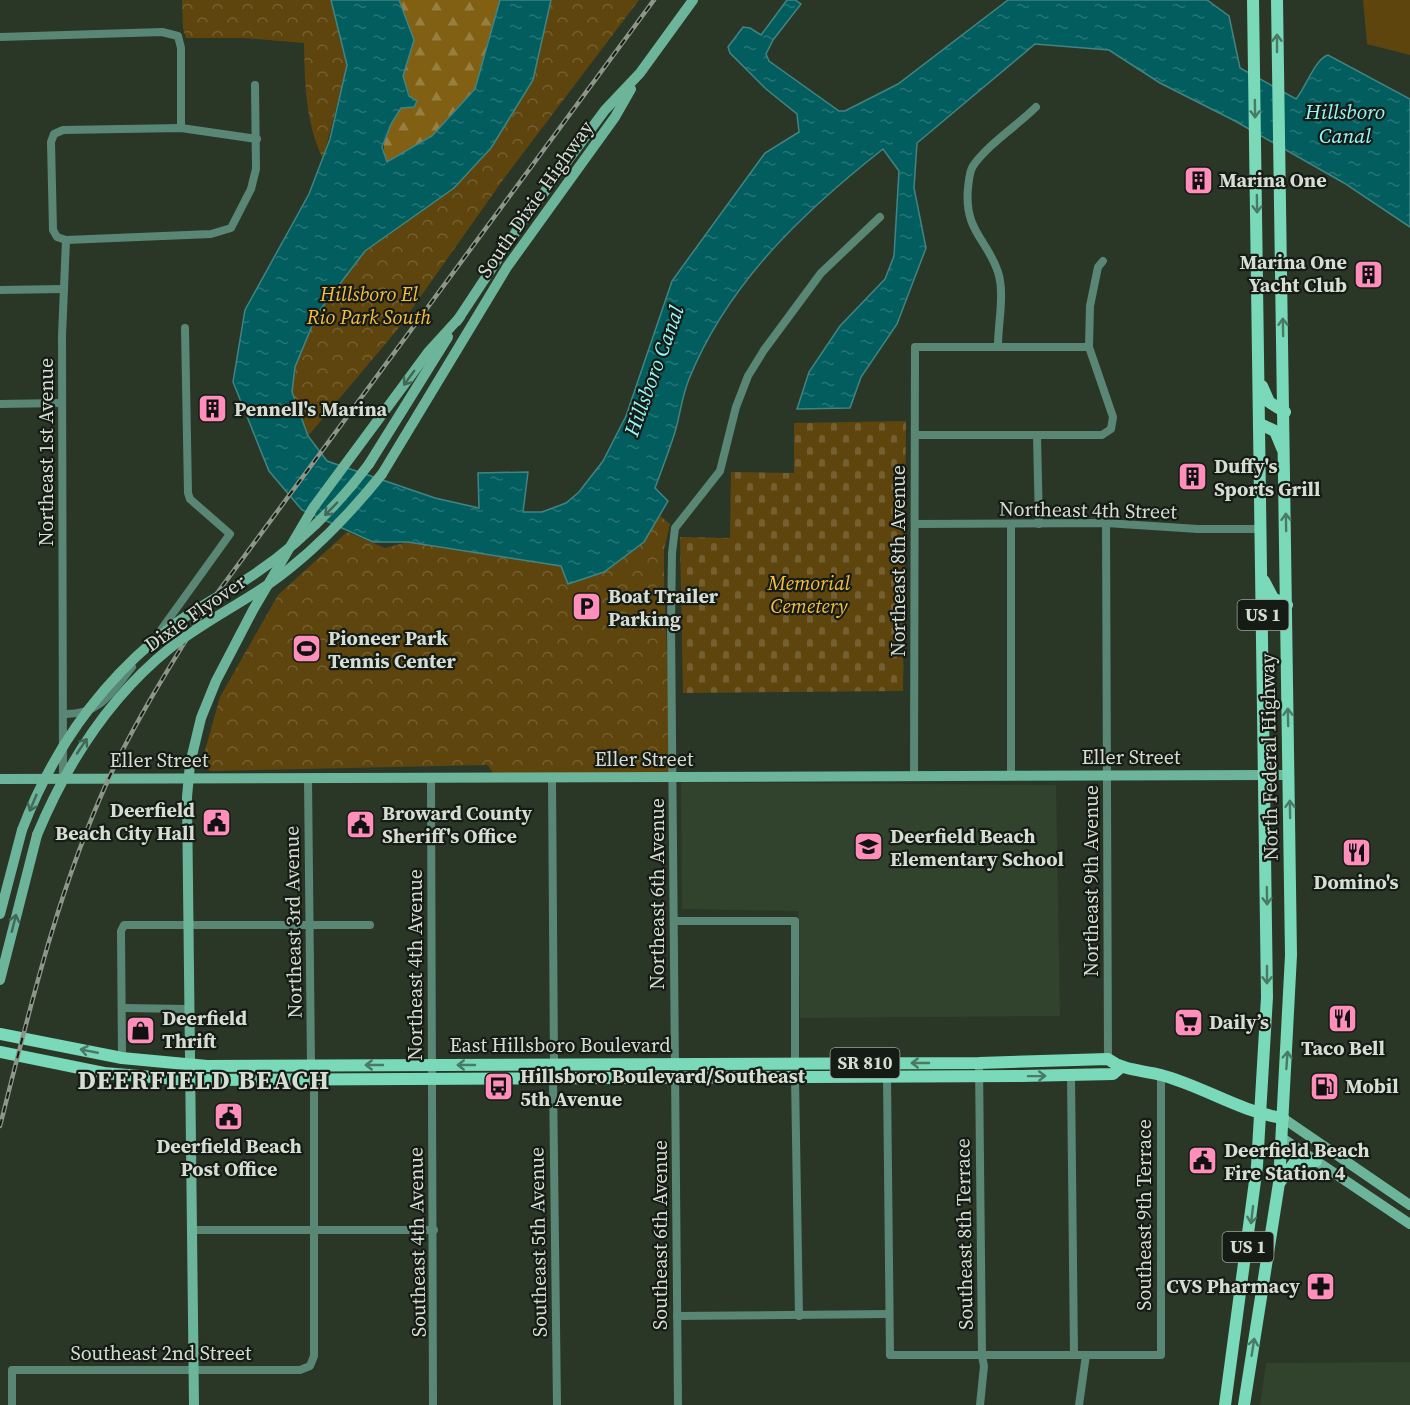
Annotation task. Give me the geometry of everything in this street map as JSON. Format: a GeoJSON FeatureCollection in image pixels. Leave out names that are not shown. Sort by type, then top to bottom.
{"type":"FeatureCollection","features":[{"type":"Feature","properties":{"kind":"main road","name":"South Dixie Highway"},"geometry":{"type":"LineString","coordinates":[[460,344],[507,267],[615,117],[640,73],[693,0]]}},
{"type":"Feature","properties":{"kind":"main road","name":"North Federal Highway"},"geometry":{"type":"LineString","coordinates":[[1254,0],[1268,953],[1261,1115]]}},
{"type":"Feature","properties":{"kind":"main road","name":"North Federal Highway"},"geometry":{"type":"LineString","coordinates":[[1277,0],[1291,955],[1282,1138]]}},
{"type":"Feature","properties":{"kind":"main road","name":"South Dixie Highway"},"geometry":{"type":"LineString","coordinates":[[460,317],[537,203],[605,110],[640,73]]}},
{"type":"Feature","properties":{"kind":"main road"},"geometry":{"type":"LineString","coordinates":[[460,317],[460,344]]}},
{"type":"Feature","properties":{"kind":"main road"},"geometry":{"type":"LineString","coordinates":[[194,1405],[188,1080],[188,778],[195,738],[206,703],[253,610],[304,522],[429,351],[460,317]]}},
{"type":"Feature","properties":{"kind":"main road","name":"Dixie Flyover"},"geometry":{"type":"LineString","coordinates":[[0,914],[22,830],[36,795],[64,743],[118,674],[173,626],[248,579],[294,544],[336,504],[369,464],[460,317]]}},
{"type":"Feature","properties":{"kind":"main road","name":"Dixie Flyover"},"geometry":{"type":"LineString","coordinates":[[0,980],[37,835],[52,799],[80,747],[126,689],[147,668],[193,631],[269,583],[316,547],[357,505],[382,474],[460,344]]}},
{"type":"Feature","properties":{"kind":"main road"},"geometry":{"type":"LineString","coordinates":[[1260,382],[1269,402],[1284,412]]}},
{"type":"Feature","properties":{"kind":"main road"},"geometry":{"type":"LineString","coordinates":[[1260,424],[1275,431],[1285,454]]}},
{"type":"Feature","properties":{"kind":"main road"},"geometry":{"type":"LineString","coordinates":[[1262,577],[1273,598],[1287,605]]}},
{"type":"Feature","properties":{"kind":"main road","name":"Eller Street"},"geometry":{"type":"LineString","coordinates":[[0,779],[1289,775]]}},
{"type":"Feature","properties":{"kind":"main road","name":"East Hillsboro Boulevard"},"geometry":{"type":"LineString","coordinates":[[0,1034],[122,1058],[188,1065],[843,1064],[1108,1059],[1120,1068],[1161,1075],[1217,1095],[1261,1115],[1283,1118],[1410,1205]]}},
{"type":"Feature","properties":{"kind":"main road","name":"East Hillsboro Boulevard"},"geometry":{"type":"LineString","coordinates":[[0,1052],[104,1073],[188,1080],[979,1077],[1113,1074],[1120,1068]]}},
{"type":"Feature","properties":{"kind":"main road"},"geometry":{"type":"LineString","coordinates":[[826,1077],[838,1071],[843,1064]]}},
{"type":"Feature","properties":{"kind":"main road","name":"East Hillsboro Boulevard"},"geometry":{"type":"LineString","coordinates":[[1261,1115],[1282,1138],[1410,1224]]}},
{"type":"Feature","properties":{"kind":"main road","name":"US 1"},"geometry":{"type":"LineString","coordinates":[[1225,1405],[1247,1253],[1261,1115]]}},
{"type":"Feature","properties":{"kind":"main road","name":"US 1"},"geometry":{"type":"LineString","coordinates":[[1244,1405],[1279,1183],[1282,1138]]}},
{"type":"Feature","properties":{"kind":"main road"},"geometry":{"type":"LineString","coordinates":[[1279,1183],[1295,1162],[1316,1161]]}},
{"type":"Feature","properties":{"kind":"main road"},"geometry":{"type":"LineString","coordinates":[[1394,1213],[1410,1219]]}},
{"type":"Feature","properties":{"kind":"street"},"geometry":{"type":"LineString","coordinates":[[0,37],[162,32],[178,36],[181,48],[181,128]]}},
{"type":"Feature","properties":{"kind":"street"},"geometry":{"type":"LineString","coordinates":[[255,85],[257,139],[256,169],[251,189],[231,228],[226,232],[66,240],[57,237],[53,231],[51,142],[54,134],[63,130],[181,128],[257,139]]}},
{"type":"Feature","properties":{"kind":"street"},"geometry":{"type":"LineString","coordinates":[[1036,106],[983,153],[972,168],[968,182],[968,213],[973,227],[998,272],[1000,288],[998,345],[1089,346]]}},
{"type":"Feature","properties":{"kind":"street","name":"Northeast 6th Avenue"},"geometry":{"type":"LineString","coordinates":[[675,1064],[671,624],[675,528],[720,471],[736,407],[748,376],[764,350],[820,273],[880,217]]}},
{"type":"Feature","properties":{"kind":"street","name":"Northeast 1st Avenue"},"geometry":{"type":"LineString","coordinates":[[63,778],[62,403],[66,240]]}},
{"type":"Feature","properties":{"kind":"street"},"geometry":{"type":"LineString","coordinates":[[915,435],[1102,435],[1112,429],[1113,417],[1089,346],[1090,306],[1098,267],[1103,261]]}},
{"type":"Feature","properties":{"kind":"street"},"geometry":{"type":"LineString","coordinates":[[0,290],[64,289]]}},
{"type":"Feature","properties":{"kind":"street"},"geometry":{"type":"LineString","coordinates":[[64,714],[80,714],[94,710],[112,692],[229,538],[228,530],[190,499],[188,493],[184,328]]}},
{"type":"Feature","properties":{"kind":"street","name":"Northeast 8th Avenue"},"geometry":{"type":"LineString","coordinates":[[914,776],[915,347],[998,345]]}},
{"type":"Feature","properties":{"kind":"street"},"geometry":{"type":"LineString","coordinates":[[0,404],[62,403]]}},
{"type":"Feature","properties":{"kind":"street"},"geometry":{"type":"LineString","coordinates":[[1037,436],[1039,524]]}},
{"type":"Feature","properties":{"kind":"street","name":"Northeast 4th Street"},"geometry":{"type":"LineString","coordinates":[[915,524],[1106,523],[1198,529],[1262,530]]}},
{"type":"Feature","properties":{"kind":"street","name":"Northeast 9th Avenue"},"geometry":{"type":"LineString","coordinates":[[1106,523],[1108,1059]]}},
{"type":"Feature","properties":{"kind":"street"},"geometry":{"type":"LineString","coordinates":[[1011,525],[1011,775]]}},
{"type":"Feature","properties":{"kind":"street"},"geometry":{"type":"LineString","coordinates":[[552,778],[554,1065]]}},
{"type":"Feature","properties":{"kind":"street","name":"Northeast 3rd Avenue"},"geometry":{"type":"LineString","coordinates":[[308,779],[311,1066]]}},
{"type":"Feature","properties":{"kind":"street","name":"Northeast 4th Avenue"},"geometry":{"type":"LineString","coordinates":[[431,779],[432,1079]]}},
{"type":"Feature","properties":{"kind":"street"},"geometry":{"type":"LineString","coordinates":[[674,921],[795,921],[795,1064]]}},
{"type":"Feature","properties":{"kind":"street"},"geometry":{"type":"LineString","coordinates":[[122,1058],[121,932],[124,925],[370,925]]}},
{"type":"Feature","properties":{"kind":"street"},"geometry":{"type":"LineString","coordinates":[[123,1008],[188,1009]]}},
{"type":"Feature","properties":{"kind":"street","name":"Southeast 8th Terrace"},"geometry":{"type":"LineString","coordinates":[[979,1063],[982,1356],[984,1366],[980,1405]]}},
{"type":"Feature","properties":{"kind":"street","name":"Southeast 6th Avenue"},"geometry":{"type":"LineString","coordinates":[[675,1064],[678,1405]]}},
{"type":"Feature","properties":{"kind":"street"},"geometry":{"type":"LineString","coordinates":[[1071,1075],[1074,1355]]}},
{"type":"Feature","properties":{"kind":"street","name":"Southeast 9th Terrace"},"geometry":{"type":"LineString","coordinates":[[1086,1355],[1161,1355],[1161,1075]]}},
{"type":"Feature","properties":{"kind":"street"},"geometry":{"type":"LineString","coordinates":[[887,1077],[890,1355],[1086,1355],[1079,1405]]}},
{"type":"Feature","properties":{"kind":"street","name":"Southeast 5th Avenue"},"geometry":{"type":"LineString","coordinates":[[553,1078],[557,1405]]}},
{"type":"Feature","properties":{"kind":"street"},"geometry":{"type":"LineString","coordinates":[[795,1078],[799,1316]]}},
{"type":"Feature","properties":{"kind":"street","name":"Southeast 4th Avenue"},"geometry":{"type":"LineString","coordinates":[[432,1079],[433,1405]]}},
{"type":"Feature","properties":{"kind":"street"},"geometry":{"type":"LineString","coordinates":[[312,1230],[314,1080]]}},
{"type":"Feature","properties":{"kind":"street"},"geometry":{"type":"LineString","coordinates":[[191,1230],[434,1230]]}},
{"type":"Feature","properties":{"kind":"street","name":"Southeast 2nd Street"},"geometry":{"type":"LineString","coordinates":[[12,1405],[12,1370],[300,1370],[310,1366],[314,1356],[312,1230]]}},
{"type":"Feature","properties":{"kind":"street"},"geometry":{"type":"LineString","coordinates":[[676,1316],[889,1314]]}},
{"type":"Feature","properties":{"kind":"shaded area","name":"Deerfield Beach Elementary School"},"geometry":{"type":"Polygon","coordinates":[[[681,782],[1056,785],[1060,1016],[800,1018],[798,911],[682,909],[681,782]]]}},
{"type":"Feature","properties":{"kind":"shaded area"},"geometry":{"type":"Polygon","coordinates":[[[1410,1362],[1410,1405],[1260,1405],[1266,1363],[1410,1362]]]}},
{"type":"Feature","properties":{"kind":"green space"},"geometry":{"type":"Polygon","coordinates":[[[182,0],[331,0],[347,65],[323,159],[309,116],[304,43],[244,38],[186,38],[183,28],[182,0]]]}},
{"type":"Feature","properties":{"kind":"green space"},"geometry":{"type":"Polygon","coordinates":[[[399,0],[500,0],[475,89],[432,136],[387,162],[384,147],[386,134],[401,108],[414,107],[403,76],[414,40],[399,0]]]}},
{"type":"Feature","properties":{"kind":"green space","name":"Hillsboro El Rio Park South"},"geometry":{"type":"Polygon","coordinates":[[[551,0],[639,0],[505,177],[397,330],[308,436],[292,392],[295,367],[317,314],[365,251],[454,188],[491,148],[533,80],[551,0]]]}},
{"type":"Feature","properties":{"kind":"green space"},"geometry":{"type":"Polygon","coordinates":[[[1363,0],[1410,0],[1410,55],[1367,44],[1363,0]]]}},
{"type":"Feature","properties":{"kind":"green space","name":"Memorial Cemetery"},"geometry":{"type":"Polygon","coordinates":[[[906,421],[903,691],[683,693],[680,537],[730,538],[731,472],[794,473],[794,423],[906,421]]]}},
{"type":"Feature","properties":{"kind":"green space"},"geometry":{"type":"Polygon","coordinates":[[[658,514],[670,524],[664,550],[664,581],[672,777],[496,778],[488,765],[210,771],[202,761],[220,697],[278,595],[347,532],[385,548],[408,542],[604,572],[644,542],[658,514]]]}},
{"type":"Feature","properties":{"kind":"water","name":"Hillsboro Canal"},"geometry":{"type":"Polygon","coordinates":[[[331,0],[399,0],[414,40],[403,76],[409,96],[417,101],[414,107],[401,108],[391,124],[382,147],[387,162],[432,136],[475,89],[500,0],[551,0],[533,80],[491,148],[454,188],[365,251],[317,314],[295,367],[292,392],[308,436],[327,461],[435,498],[479,508],[478,473],[528,472],[523,512],[542,512],[566,503],[579,492],[603,461],[626,416],[672,281],[765,153],[799,132],[797,114],[766,89],[730,53],[728,47],[743,27],[750,28],[761,35],[787,0],[795,0],[801,4],[773,40],[766,54],[769,61],[839,111],[845,111],[898,84],[1008,0],[1207,0],[1229,16],[1240,68],[1296,99],[1319,62],[1328,55],[1410,99],[1410,227],[1344,183],[1235,121],[1160,83],[1109,50],[1035,44],[917,143],[914,188],[926,248],[897,324],[861,377],[850,408],[797,409],[809,372],[840,326],[885,279],[894,256],[899,171],[883,149],[824,198],[797,224],[746,281],[725,311],[705,344],[689,379],[675,432],[655,488],[668,501],[644,542],[604,572],[568,584],[561,566],[408,542],[373,542],[302,510],[269,471],[233,382],[245,310],[309,194],[330,139],[347,65],[331,0]]]}},
{"type":"Feature","properties":{"kind":"railway"},"geometry":{"type":"LineString","coordinates":[[0,1126],[47,949],[75,863],[109,778],[154,693],[204,611],[654,0]]}},
{"type":"Feature","properties":{"kind":"place","name":"Marina One"},"geometry":{"type":"Point","coordinates":[1198,180]}},
{"type":"Feature","properties":{"kind":"place","name":"Marina One Yacht Club"},"geometry":{"type":"Point","coordinates":[1368,274]}},
{"type":"Feature","properties":{"kind":"place","name":"Pennell's Marina"},"geometry":{"type":"Point","coordinates":[213,409]}},
{"type":"Feature","properties":{"kind":"place","name":"Duffy's Sports Grill"},"geometry":{"type":"Point","coordinates":[1193,477]}},
{"type":"Feature","properties":{"kind":"place","name":"Boat Trailer Parking"},"geometry":{"type":"Point","coordinates":[587,607]}},
{"type":"Feature","properties":{"kind":"place","name":"Pioneer Park Tennis Center"},"geometry":{"type":"Point","coordinates":[307,649]}},
{"type":"Feature","properties":{"kind":"place","name":"Deerfield Beach City Hall"},"geometry":{"type":"Point","coordinates":[216,822]}},
{"type":"Feature","properties":{"kind":"place","name":"Broward County Sheriff's Office"},"geometry":{"type":"Point","coordinates":[361,824]}},
{"type":"Feature","properties":{"kind":"place","name":"Deerfield Beach Elementary School"},"geometry":{"type":"Point","coordinates":[869,847]}},
{"type":"Feature","properties":{"kind":"place","name":"Domino's"},"geometry":{"type":"Point","coordinates":[1356,852]}},
{"type":"Feature","properties":{"kind":"place","name":"Taco Bell"},"geometry":{"type":"Point","coordinates":[1343,1018]}},
{"type":"Feature","properties":{"kind":"place","name":"Daily’s"},"geometry":{"type":"Point","coordinates":[1188,1022]}},
{"type":"Feature","properties":{"kind":"place","name":"Deerfield Thrift"},"geometry":{"type":"Point","coordinates":[141,1030]}},
{"type":"Feature","properties":{"kind":"place","name":"Mobil"},"geometry":{"type":"Point","coordinates":[1324,1086]}},
{"type":"Feature","properties":{"kind":"place","name":"Hillsboro Boulevard/Southeast 5th Avenue"},"geometry":{"type":"Point","coordinates":[499,1087]}},
{"type":"Feature","properties":{"kind":"place","name":"Deerfield Beach Post Office"},"geometry":{"type":"Point","coordinates":[229,1116]}},
{"type":"Feature","properties":{"kind":"place","name":"Deerfield Beach Fire Station 4"},"geometry":{"type":"Point","coordinates":[1203,1161]}},
{"type":"Feature","properties":{"kind":"place","name":"CVS Pharmacy"},"geometry":{"type":"Point","coordinates":[1321,1286]}},
{"type":"Feature","properties":{"kind":"district","name":"DEERFIELD BEACH"},"geometry":{"type":"Point","coordinates":[204,1080]}}]}
